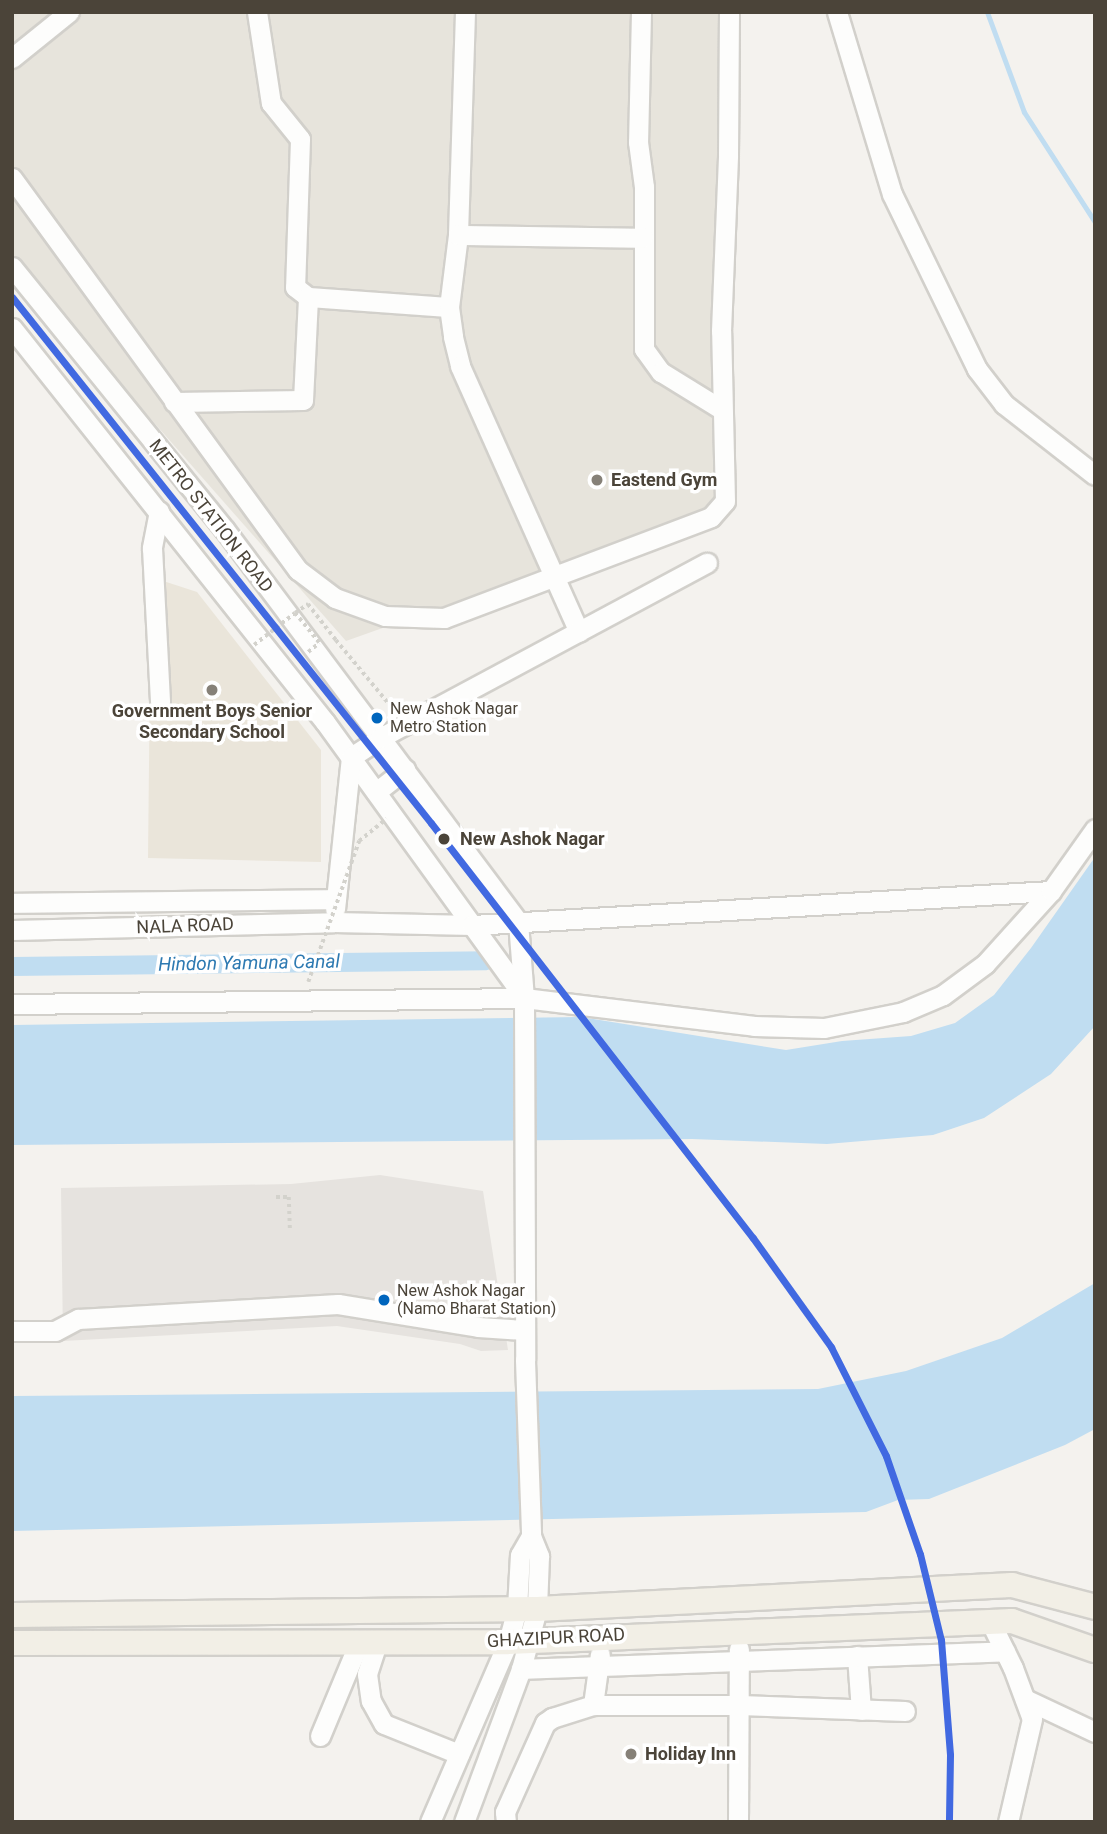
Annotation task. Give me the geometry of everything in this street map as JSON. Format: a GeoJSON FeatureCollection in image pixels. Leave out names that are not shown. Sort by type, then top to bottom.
{"type":"FeatureCollection","features":[{"type":"Feature","properties":{"kind":"main road","name":"GHAZIPUR ROAD"},"geometry":{"type":"LineString","coordinates":[[12,1615],[1012,1585],[1095,1607]]}},
{"type":"Feature","properties":{"kind":"main road","name":"GHAZIPUR ROAD"},"geometry":{"type":"LineString","coordinates":[[12,1643],[520,1641],[602,1635],[1012,1621],[1095,1650]]}},
{"type":"Feature","properties":{"kind":"street"},"geometry":{"type":"LineString","coordinates":[[12,58],[69,12]]}},
{"type":"Feature","properties":{"kind":"street"},"geometry":{"type":"LineString","coordinates":[[257,12],[271,103],[300,139],[294,280],[300,293],[308,297],[449,307]]}},
{"type":"Feature","properties":{"kind":"street"},"geometry":{"type":"LineString","coordinates":[[465,12],[458,235],[449,307],[460,366],[579,632]]}},
{"type":"Feature","properties":{"kind":"street"},"geometry":{"type":"LineString","coordinates":[[641,12],[638,142],[644,187],[644,349],[661,372],[721,409]]}},
{"type":"Feature","properties":{"kind":"street"},"geometry":{"type":"LineString","coordinates":[[12,178],[298,570],[335,598],[384,617],[444,618],[553,579],[717,512],[725,500],[721,409],[729,12]]}},
{"type":"Feature","properties":{"kind":"street"},"geometry":{"type":"LineString","coordinates":[[837,12],[892,194],[977,369],[1004,404],[1095,475]]}},
{"type":"Feature","properties":{"kind":"street"},"geometry":{"type":"LineString","coordinates":[[458,235],[643,238]]}},
{"type":"Feature","properties":{"kind":"street","name":"METRO STATION ROAD"},"geometry":{"type":"LineString","coordinates":[[12,267],[225,530],[518,922]]}},
{"type":"Feature","properties":{"kind":"street"},"geometry":{"type":"LineString","coordinates":[[174,402],[303,400],[308,297]]}},
{"type":"Feature","properties":{"kind":"street","name":"METRO STATION ROAD"},"geometry":{"type":"LineString","coordinates":[[12,328],[351,757],[472,925],[524,1005]]}},
{"type":"Feature","properties":{"kind":"street"},"geometry":{"type":"LineString","coordinates":[[159,511],[152,548],[160,702]]}},
{"type":"Feature","properties":{"kind":"street"},"geometry":{"type":"LineString","coordinates":[[334,922],[351,757],[405,724],[707,564]]}},
{"type":"Feature","properties":{"kind":"street"},"geometry":{"type":"LineString","coordinates":[[376,792],[405,769]]}},
{"type":"Feature","properties":{"kind":"street"},"geometry":{"type":"LineString","coordinates":[[12,1004],[524,1005],[728,1023],[824,1028],[903,1012],[943,995],[985,964],[1051,891],[1095,829]]}},
{"type":"Feature","properties":{"kind":"street","name":"NALA ROAD"},"geometry":{"type":"LineString","coordinates":[[12,930],[334,922],[472,925],[1051,891]]}},
{"type":"Feature","properties":{"kind":"street","name":"NALA ROAD"},"geometry":{"type":"LineString","coordinates":[[12,903],[336,899]]}},
{"type":"Feature","properties":{"kind":"street"},"geometry":{"type":"LineString","coordinates":[[464,1822],[522,1669],[520,1641],[527,1601],[520,1555],[531,1536],[525,1360],[524,1005],[518,922]]}},
{"type":"Feature","properties":{"kind":"street"},"geometry":{"type":"LineString","coordinates":[[12,1331],[55,1331],[78,1319],[338,1304],[478,1327],[525,1330]]}},
{"type":"Feature","properties":{"kind":"street"},"geometry":{"type":"LineString","coordinates":[[990,1621],[1032,1719],[1008,1822]]}},
{"type":"Feature","properties":{"kind":"street"},"geometry":{"type":"LineString","coordinates":[[738,1822],[739,1630]]}},
{"type":"Feature","properties":{"kind":"street"},"geometry":{"type":"LineString","coordinates":[[593,1705],[602,1635]]}},
{"type":"Feature","properties":{"kind":"street"},"geometry":{"type":"LineString","coordinates":[[369,1640],[367,1674],[371,1701],[384,1724],[459,1754]]}},
{"type":"Feature","properties":{"kind":"street"},"geometry":{"type":"LineString","coordinates":[[320,1736],[369,1640]]}},
{"type":"Feature","properties":{"kind":"street"},"geometry":{"type":"LineString","coordinates":[[430,1822],[459,1754],[520,1641]]}},
{"type":"Feature","properties":{"kind":"street"},"geometry":{"type":"LineString","coordinates":[[522,1669],[1004,1651]]}},
{"type":"Feature","properties":{"kind":"street"},"geometry":{"type":"LineString","coordinates":[[857,1657],[861,1710]]}},
{"type":"Feature","properties":{"kind":"street"},"geometry":{"type":"LineString","coordinates":[[1025,1699],[1095,1732]]}},
{"type":"Feature","properties":{"kind":"street"},"geometry":{"type":"LineString","coordinates":[[506,1822],[505,1812],[545,1723],[561,1714],[593,1705],[740,1705],[905,1711]]}},
{"type":"Feature","properties":{"kind":"path"},"geometry":{"type":"LineString","coordinates":[[254,645],[308,604],[405,724]]}},
{"type":"Feature","properties":{"kind":"path"},"geometry":{"type":"LineString","coordinates":[[295,613],[319,643],[308,652]]}},
{"type":"Feature","properties":{"kind":"path"},"geometry":{"type":"LineString","coordinates":[[308,982],[359,841],[386,819]]}},
{"type":"Feature","properties":{"kind":"path"},"geometry":{"type":"LineString","coordinates":[[276,1197],[289,1197],[290,1230]]}},
{"type":"Feature","properties":{"kind":"shaded area"},"geometry":{"type":"Polygon","coordinates":[[[12,12],[738,12],[717,509],[346,641],[12,261],[12,12]]]}},
{"type":"Feature","properties":{"kind":"shaded area","name":"Government Boys Senior Secondary School"},"geometry":{"type":"Polygon","coordinates":[[[151,577],[197,592],[321,750],[321,862],[148,858],[151,577]]]}},
{"type":"Feature","properties":{"kind":"shaded area"},"geometry":{"type":"Polygon","coordinates":[[[380,1175],[483,1191],[508,1350],[481,1351],[460,1344],[337,1326],[63,1341],[61,1188],[291,1184],[380,1175]]]}},
{"type":"Feature","properties":{"kind":"water"},"geometry":{"type":"Polygon","coordinates":[[[1095,857],[1095,1026],[1051,1074],[984,1118],[933,1135],[827,1144],[692,1139],[12,1145],[12,1025],[581,1017],[786,1050],[842,1041],[911,1036],[955,1023],[994,995],[1095,857]]]}},
{"type":"Feature","properties":{"kind":"water"},"geometry":{"type":"Polygon","coordinates":[[[1095,1283],[1095,1429],[1065,1445],[929,1499],[898,1500],[866,1512],[12,1531],[12,1396],[818,1389],[906,1371],[1002,1338],[1095,1283]]]}},
{"type":"Feature","properties":{"kind":"waterway"},"geometry":{"type":"LineString","coordinates":[[987,12],[1024,112],[1095,222]]}},
{"type":"Feature","properties":{"kind":"waterway","name":"Hindon Yamuna Canal"},"geometry":{"type":"LineString","coordinates":[[12,966],[486,960]]}},
{"type":"Feature","properties":{"kind":"transit line"},"geometry":{"type":"LineString","coordinates":[[12,297],[431,823],[753,1238],[831,1347],[886,1456],[920,1554],[941,1640],[950,1755],[949,1822]]}},
{"type":"Feature","properties":{"kind":"place","name":"Eastend Gym"},"geometry":{"type":"Point","coordinates":[597,480]}},
{"type":"Feature","properties":{"kind":"place","name":"Government Boys Senior Secondary School"},"geometry":{"type":"Point","coordinates":[212,690]}},
{"type":"Feature","properties":{"kind":"place","name":"New Ashok Nagar Metro Station"},"geometry":{"type":"Point","coordinates":[377,718]}},
{"type":"Feature","properties":{"kind":"place","name":"New Ashok Nagar"},"geometry":{"type":"Point","coordinates":[444,839]}},
{"type":"Feature","properties":{"kind":"place","name":"New Ashok Nagar (Namo Bharat Station)"},"geometry":{"type":"Point","coordinates":[384,1300]}},
{"type":"Feature","properties":{"kind":"place","name":"Holiday Inn"},"geometry":{"type":"Point","coordinates":[631,1754]}}]}
